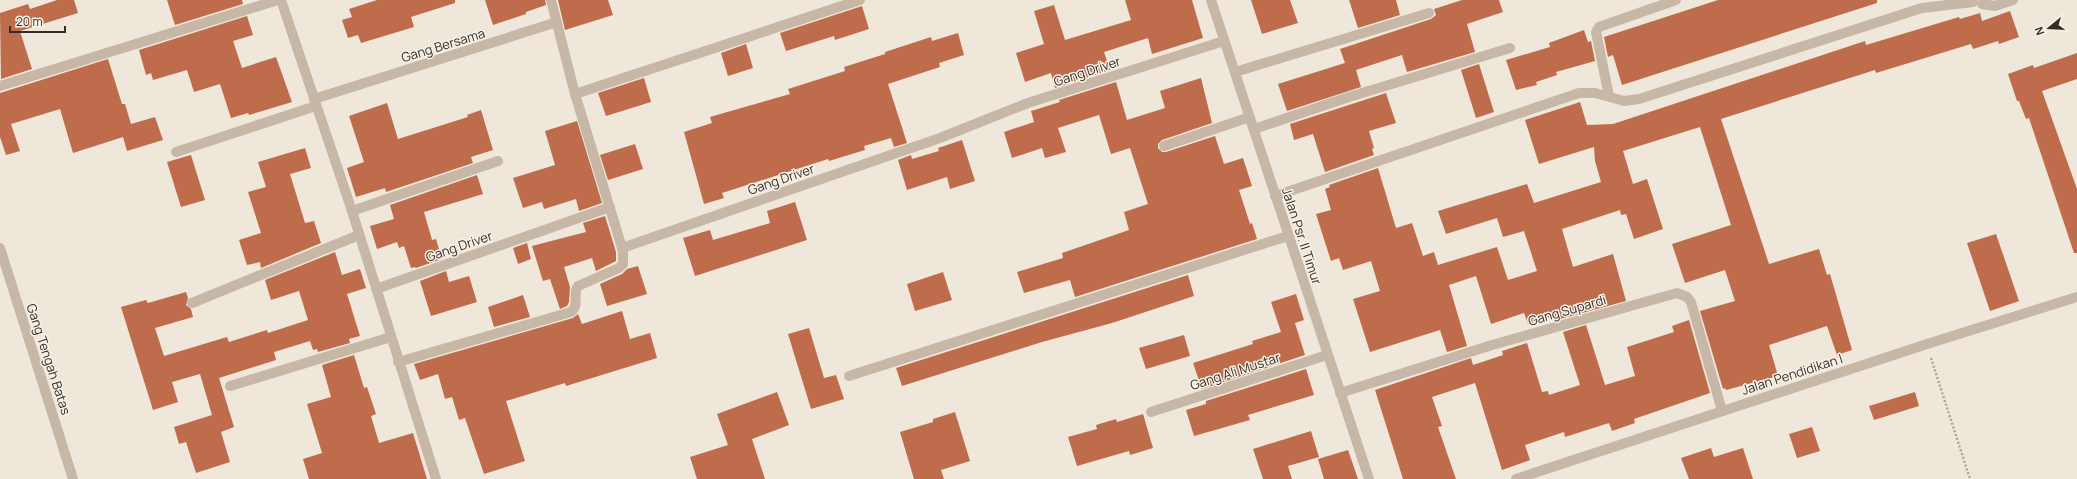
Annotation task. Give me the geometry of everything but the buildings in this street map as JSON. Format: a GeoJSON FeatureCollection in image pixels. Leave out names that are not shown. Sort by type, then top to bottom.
{"type":"FeatureCollection","features":[{"type":"Feature","properties":{"kind":"street"},"geometry":{"type":"LineString","coordinates":[[0,86],[279,0],[352,211],[398,362],[436,479]]}},
{"type":"Feature","properties":{"kind":"street"},"geometry":{"type":"LineString","coordinates":[[398,362],[571,312],[576,306],[576,291],[578,286],[622,266],[623,264],[622,248],[575,94],[551,0]]}},
{"type":"Feature","properties":{"kind":"street"},"geometry":{"type":"LineString","coordinates":[[575,94],[860,0]]}},
{"type":"Feature","properties":{"kind":"street","name":"Jalan Psr. II Timur"},"geometry":{"type":"LineString","coordinates":[[1211,0],[1369,479]]}},
{"type":"Feature","properties":{"kind":"street"},"geometry":{"type":"LineString","coordinates":[[1609,96],[1596,32],[1599,27],[1602,24],[1676,0]]}},
{"type":"Feature","properties":{"kind":"street"},"geometry":{"type":"LineString","coordinates":[[1275,196],[1579,93],[1596,93],[1624,101],[1639,99],[1921,4],[1977,3],[1995,6],[2014,0]]}},
{"type":"Feature","properties":{"kind":"street"},"geometry":{"type":"LineString","coordinates":[[1235,72],[1429,13]]}},
{"type":"Feature","properties":{"kind":"street","name":"Gang Bersama"},"geometry":{"type":"LineString","coordinates":[[176,152],[315,102],[557,22]]}},
{"type":"Feature","properties":{"kind":"street","name":"Gang Driver"},"geometry":{"type":"LineString","coordinates":[[622,248],[644,239],[940,138],[1028,103],[1224,41]]}},
{"type":"Feature","properties":{"kind":"street"},"geometry":{"type":"LineString","coordinates":[[1254,130],[1349,97],[1510,48]]}},
{"type":"Feature","properties":{"kind":"street"},"geometry":{"type":"LineString","coordinates":[[1164,146],[1250,117]]}},
{"type":"Feature","properties":{"kind":"street"},"geometry":{"type":"LineString","coordinates":[[352,211],[498,161]]}},
{"type":"Feature","properties":{"kind":"street","name":"Gang Driver"},"geometry":{"type":"LineString","coordinates":[[376,289],[610,206]]}},
{"type":"Feature","properties":{"kind":"street"},"geometry":{"type":"LineString","coordinates":[[192,303],[359,235]]}},
{"type":"Feature","properties":{"kind":"street"},"geometry":{"type":"LineString","coordinates":[[849,376],[1288,236]]}},
{"type":"Feature","properties":{"kind":"street","name":"Gang Tengah Batas"},"geometry":{"type":"LineString","coordinates":[[0,248],[73,479]]}},
{"type":"Feature","properties":{"kind":"street","name":"Gang Supardi"},"geometry":{"type":"LineString","coordinates":[[1340,393],[1492,345],[1677,293],[1687,297],[1691,302],[1722,411]]}},
{"type":"Feature","properties":{"kind":"street","name":"Jalan Pendidikan I"},"geometry":{"type":"LineString","coordinates":[[1516,479],[1927,344],[2077,297]]}},
{"type":"Feature","properties":{"kind":"street"},"geometry":{"type":"LineString","coordinates":[[230,386],[391,337]]}},
{"type":"Feature","properties":{"kind":"street","name":"Gang Ali Mustar"},"geometry":{"type":"LineString","coordinates":[[1151,412],[1327,355]]}},
{"type":"Feature","properties":{"kind":"path"},"geometry":{"type":"LineString","coordinates":[[1927,344],[1970,479]]}}]}
